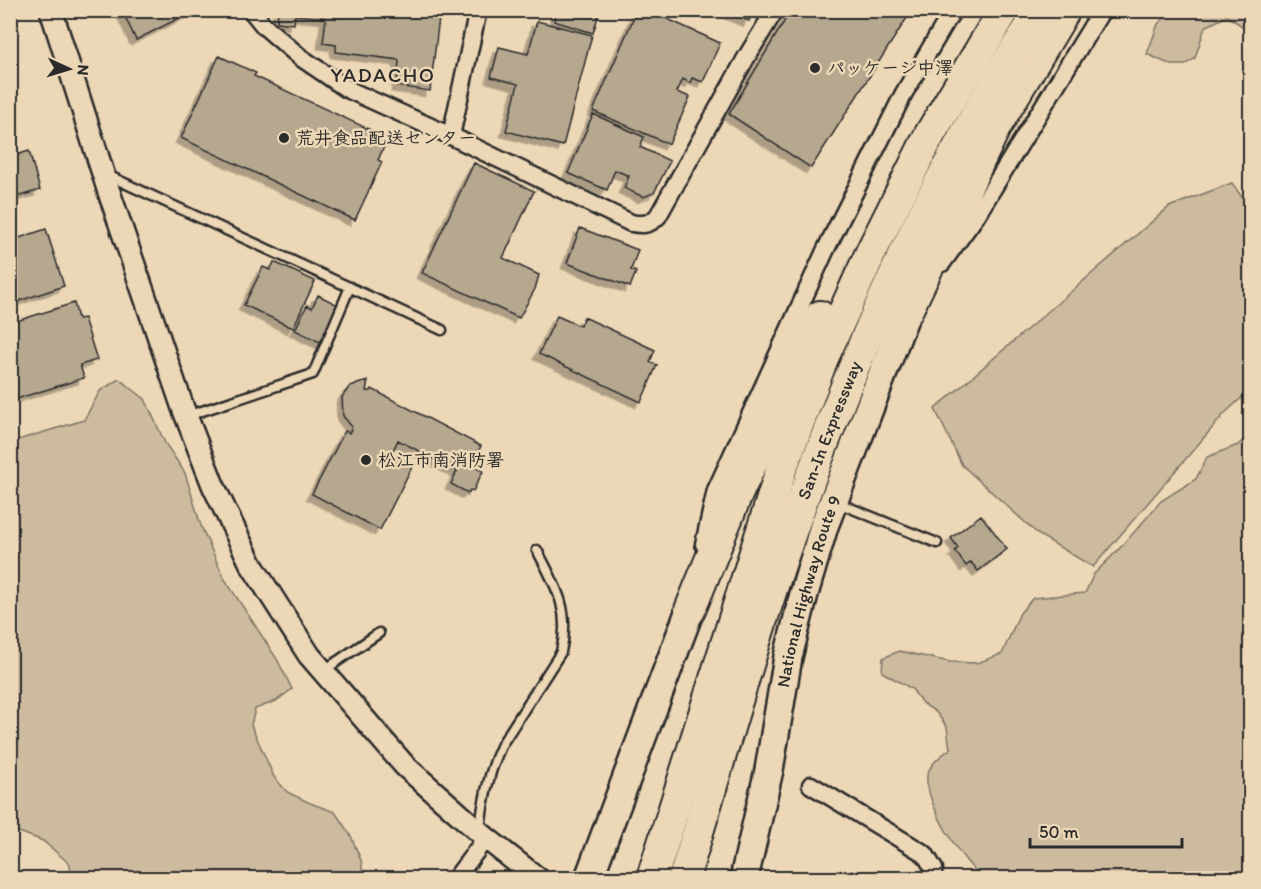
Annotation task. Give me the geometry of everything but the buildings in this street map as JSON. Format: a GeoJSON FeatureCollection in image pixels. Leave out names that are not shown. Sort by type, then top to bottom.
{"type":"FeatureCollection","features":[{"type":"Feature","properties":{"kind":"highway"},"geometry":{"type":"LineString","coordinates":[[589,879],[690,610],[735,499],[784,390],[910,140],[991,10]]}},
{"type":"Feature","properties":{"kind":"highway","name":"San-In Expressway"},"geometry":{"type":"LineString","coordinates":[[652,879],[777,480],[823,358],[872,250],[930,134],[1004,10]]}},
{"type":"Feature","properties":{"kind":"highway","name":"San-In Expressway"},"geometry":{"type":"LineString","coordinates":[[684,879],[773,591],[810,479],[852,368],[900,261],[956,150],[1019,42],[1041,10]]}},
{"type":"Feature","properties":{"kind":"highway"},"geometry":{"type":"LineString","coordinates":[[906,314],[996,126],[1065,10]]}},
{"type":"Feature","properties":{"kind":"highway","name":"National Highway Route 9"},"geometry":{"type":"LineString","coordinates":[[744,879],[769,770],[788,657],[804,594],[834,501],[906,314]]}},
{"type":"Feature","properties":{"kind":"street"},"geometry":{"type":"LineString","coordinates":[[51,10],[102,172],[186,416],[213,485],[251,564],[309,655],[405,766],[537,879]]}},
{"type":"Feature","properties":{"kind":"street"},"geometry":{"type":"LineString","coordinates":[[251,10],[264,26],[300,57],[347,89],[451,136],[631,223],[648,223],[658,216],[775,10]]}},
{"type":"Feature","properties":{"kind":"street"},"geometry":{"type":"LineString","coordinates":[[451,136],[478,10]]}},
{"type":"Feature","properties":{"kind":"street"},"geometry":{"type":"LineString","coordinates":[[690,610],[716,490],[825,249],[904,93],[952,10]]}},
{"type":"Feature","properties":{"kind":"street"},"geometry":{"type":"LineString","coordinates":[[906,314],[976,216],[1102,10]]}},
{"type":"Feature","properties":{"kind":"street"},"geometry":{"type":"LineString","coordinates":[[811,785],[925,854],[934,869],[930,879]]}},
{"type":"Feature","properties":{"kind":"street"},"geometry":{"type":"LineString","coordinates":[[456,879],[483,835]]}},
{"type":"Feature","properties":{"kind":"lane"},"geometry":{"type":"LineString","coordinates":[[102,172],[442,330]]}},
{"type":"Feature","properties":{"kind":"lane"},"geometry":{"type":"LineString","coordinates":[[186,416],[313,374],[350,287]]}},
{"type":"Feature","properties":{"kind":"lane"},"geometry":{"type":"LineString","coordinates":[[834,501],[937,543]]}},
{"type":"Feature","properties":{"kind":"lane"},"geometry":{"type":"LineString","coordinates":[[483,835],[483,799],[495,759],[502,744],[561,652],[564,637],[565,622],[560,595],[537,550]]}},
{"type":"Feature","properties":{"kind":"lane"},"geometry":{"type":"LineString","coordinates":[[323,671],[380,633]]}},
{"type":"Feature","properties":{"kind":"shaded area"},"geometry":{"type":"Polygon","coordinates":[[[1172,11],[1250,11],[1250,31],[1227,16],[1205,27],[1195,58],[1185,65],[1171,65],[1147,54],[1158,24],[1172,11]]]}},
{"type":"Feature","properties":{"kind":"shaded area"},"geometry":{"type":"Polygon","coordinates":[[[1232,183],[1250,209],[1250,390],[1225,413],[1093,567],[1039,535],[962,465],[935,409],[1169,207],[1232,183]]]}},
{"type":"Feature","properties":{"kind":"shaded area"},"geometry":{"type":"Polygon","coordinates":[[[119,379],[145,399],[165,443],[185,473],[201,526],[224,578],[277,659],[292,689],[276,701],[255,709],[251,725],[274,777],[287,792],[335,812],[351,836],[362,863],[362,878],[71,878],[70,864],[43,841],[11,829],[11,442],[84,420],[100,391],[119,379]]]}},
{"type":"Feature","properties":{"kind":"shaded area"},"geometry":{"type":"Polygon","coordinates":[[[1250,434],[1250,878],[985,878],[976,872],[957,848],[938,816],[928,787],[927,776],[931,767],[950,749],[947,727],[936,712],[922,703],[912,689],[882,672],[883,658],[899,651],[950,662],[977,663],[1002,654],[1020,613],[1033,598],[1085,593],[1094,574],[1124,544],[1161,501],[1196,479],[1207,457],[1238,445],[1250,434]]]}},
{"type":"Feature","properties":{"kind":"place","name":"パッケージ中澤"},"geometry":{"type":"Point","coordinates":[815,68]}},
{"type":"Feature","properties":{"kind":"place","name":"荒井食品配送センター"},"geometry":{"type":"Point","coordinates":[284,138]}},
{"type":"Feature","properties":{"kind":"place","name":"松江市南消防署"},"geometry":{"type":"Point","coordinates":[366,460]}},
{"type":"Feature","properties":{"kind":"district","name":"YADACHO"},"geometry":{"type":"Point","coordinates":[383,74]}}]}
